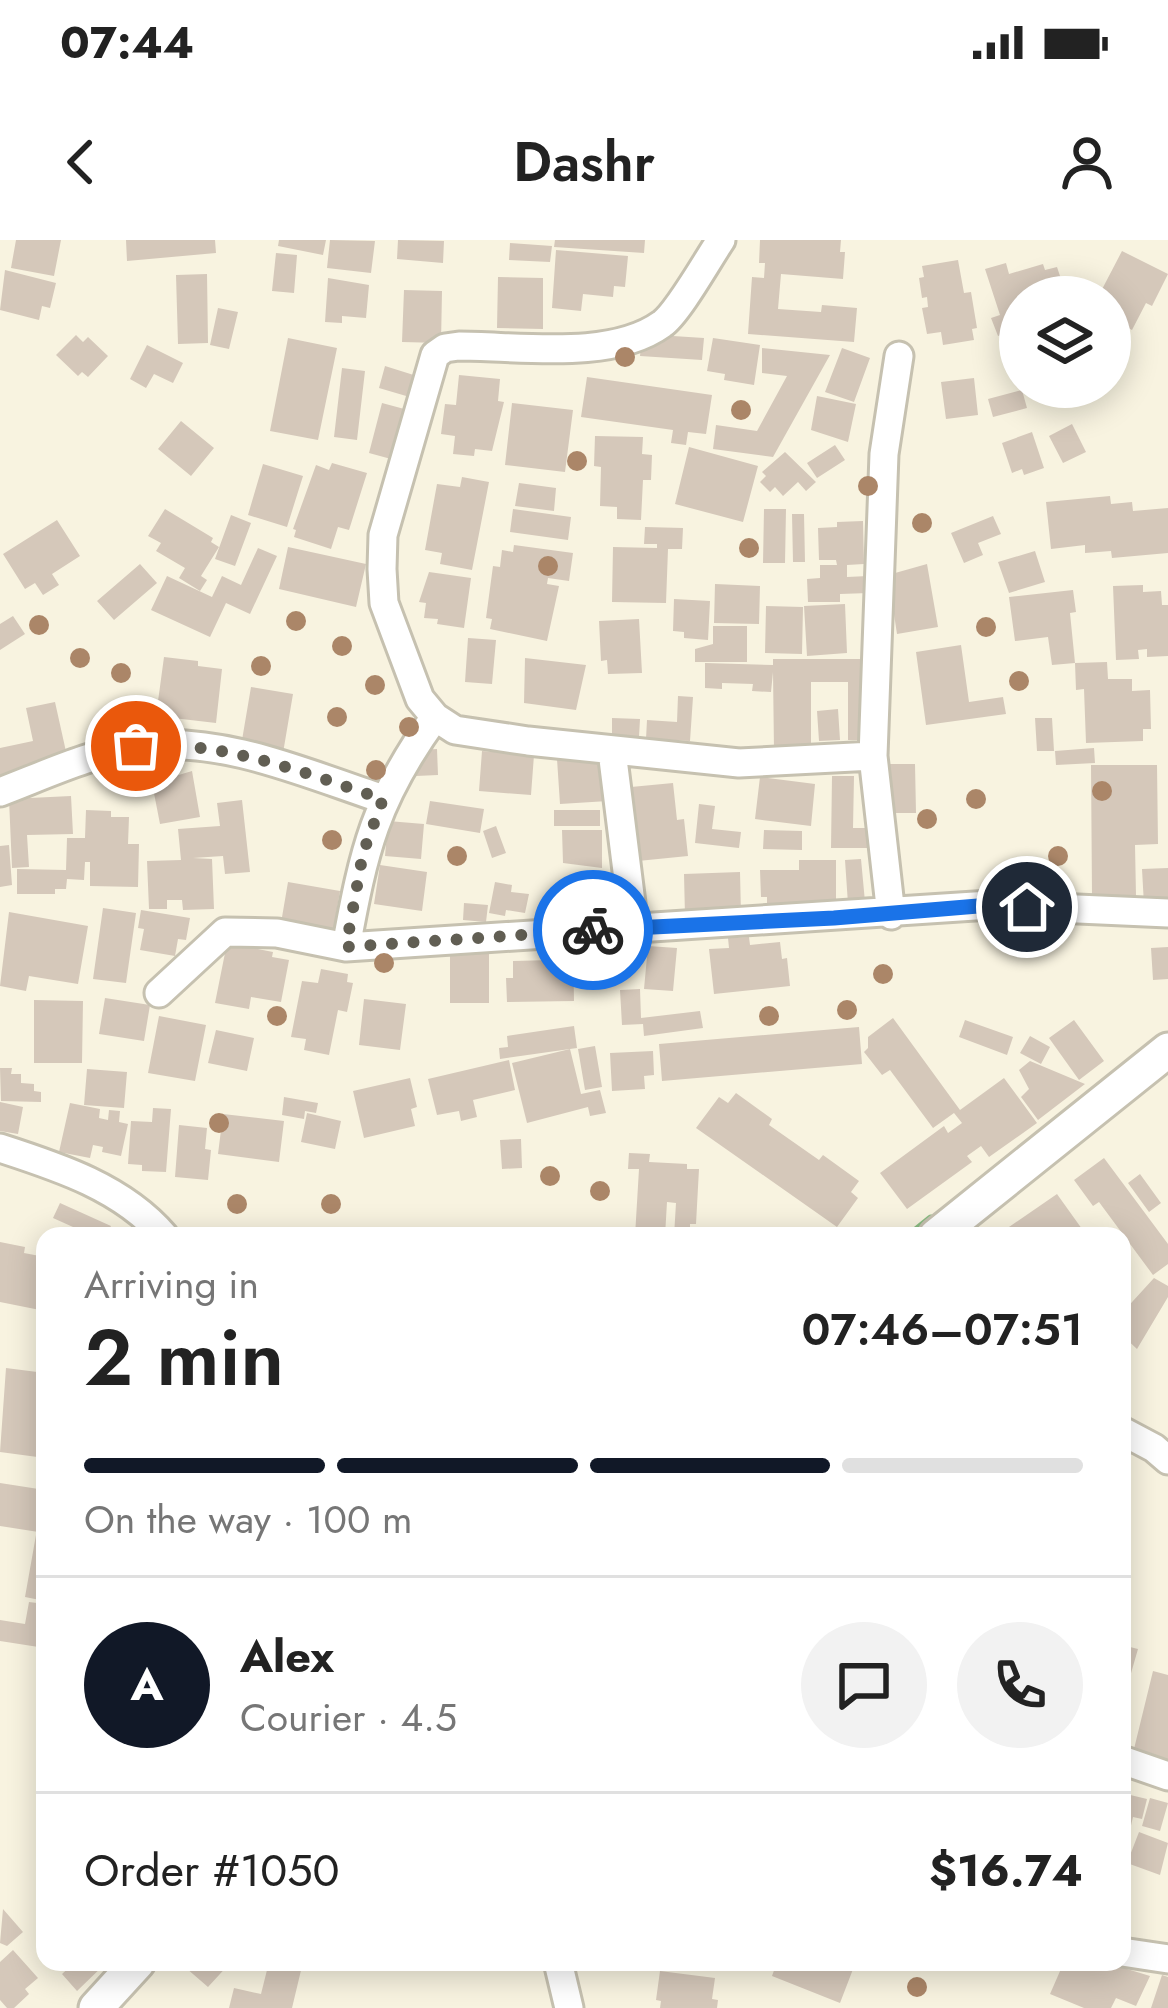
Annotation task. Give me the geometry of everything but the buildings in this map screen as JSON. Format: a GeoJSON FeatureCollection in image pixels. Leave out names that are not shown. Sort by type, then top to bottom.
{"type":"FeatureCollection","features":[{"type":"Feature","properties":{"kind":"street"},"geometry":{"type":"LineString","coordinates":[[721,240],[665,323],[630,340],[558,349],[459,346],[436,355],[383,535],[384,603],[420,699],[434,717],[455,730],[740,763],[873,756]]}},
{"type":"Feature","properties":{"kind":"street"},"geometry":{"type":"LineString","coordinates":[[891,915],[873,756],[884,454],[899,356]]}},
{"type":"Feature","properties":{"kind":"street"},"geometry":{"type":"LineString","coordinates":[[346,947],[363,853],[383,799],[401,763],[434,717]]}},
{"type":"Feature","properties":{"kind":"street"},"geometry":{"type":"LineString","coordinates":[[0,792],[136,746],[181,743],[219,748],[383,799]]}},
{"type":"Feature","properties":{"kind":"street"},"geometry":{"type":"LineString","coordinates":[[612,751],[634,927]]}},
{"type":"Feature","properties":{"kind":"street"},"geometry":{"type":"LineString","coordinates":[[159,994],[225,932],[263,932],[346,947],[990,905],[1168,913]]}},
{"type":"Feature","properties":{"kind":"street"},"geometry":{"type":"LineString","coordinates":[[947,1227],[1168,1050]]}},
{"type":"Feature","properties":{"kind":"street"},"geometry":{"type":"LineString","coordinates":[[0,1148],[55,1166],[126,1201],[154,1227]]}},
{"type":"Feature","properties":{"kind":"street"},"geometry":{"type":"LineString","coordinates":[[1131,1436],[1168,1460]]}},
{"type":"Feature","properties":{"kind":"street"},"geometry":{"type":"LineString","coordinates":[[1131,1763],[1168,1776]]}},
{"type":"Feature","properties":{"kind":"street"},"geometry":{"type":"LineString","coordinates":[[1131,1953],[1168,1959]]}},
{"type":"Feature","properties":{"kind":"street"},"geometry":{"type":"LineString","coordinates":[[96,2008],[130,1971]]}},
{"type":"Feature","properties":{"kind":"street"},"geometry":{"type":"LineString","coordinates":[[560,1971],[569,2008]]}},
{"type":"Feature","properties":{"kind":"waterway"},"geometry":{"type":"LineString","coordinates":[[921,1227],[931,1219]]}},
{"type":"Feature","properties":{"kind":"way so far"},"geometry":{"type":"LineString","coordinates":[[136,746],[181,743],[219,748],[383,799],[363,853],[346,947],[593,930]]}},
{"type":"Feature","properties":{"kind":"route"},"geometry":{"type":"LineString","coordinates":[[593,930],[891,915],[990,905],[1027,907]]}}]}
